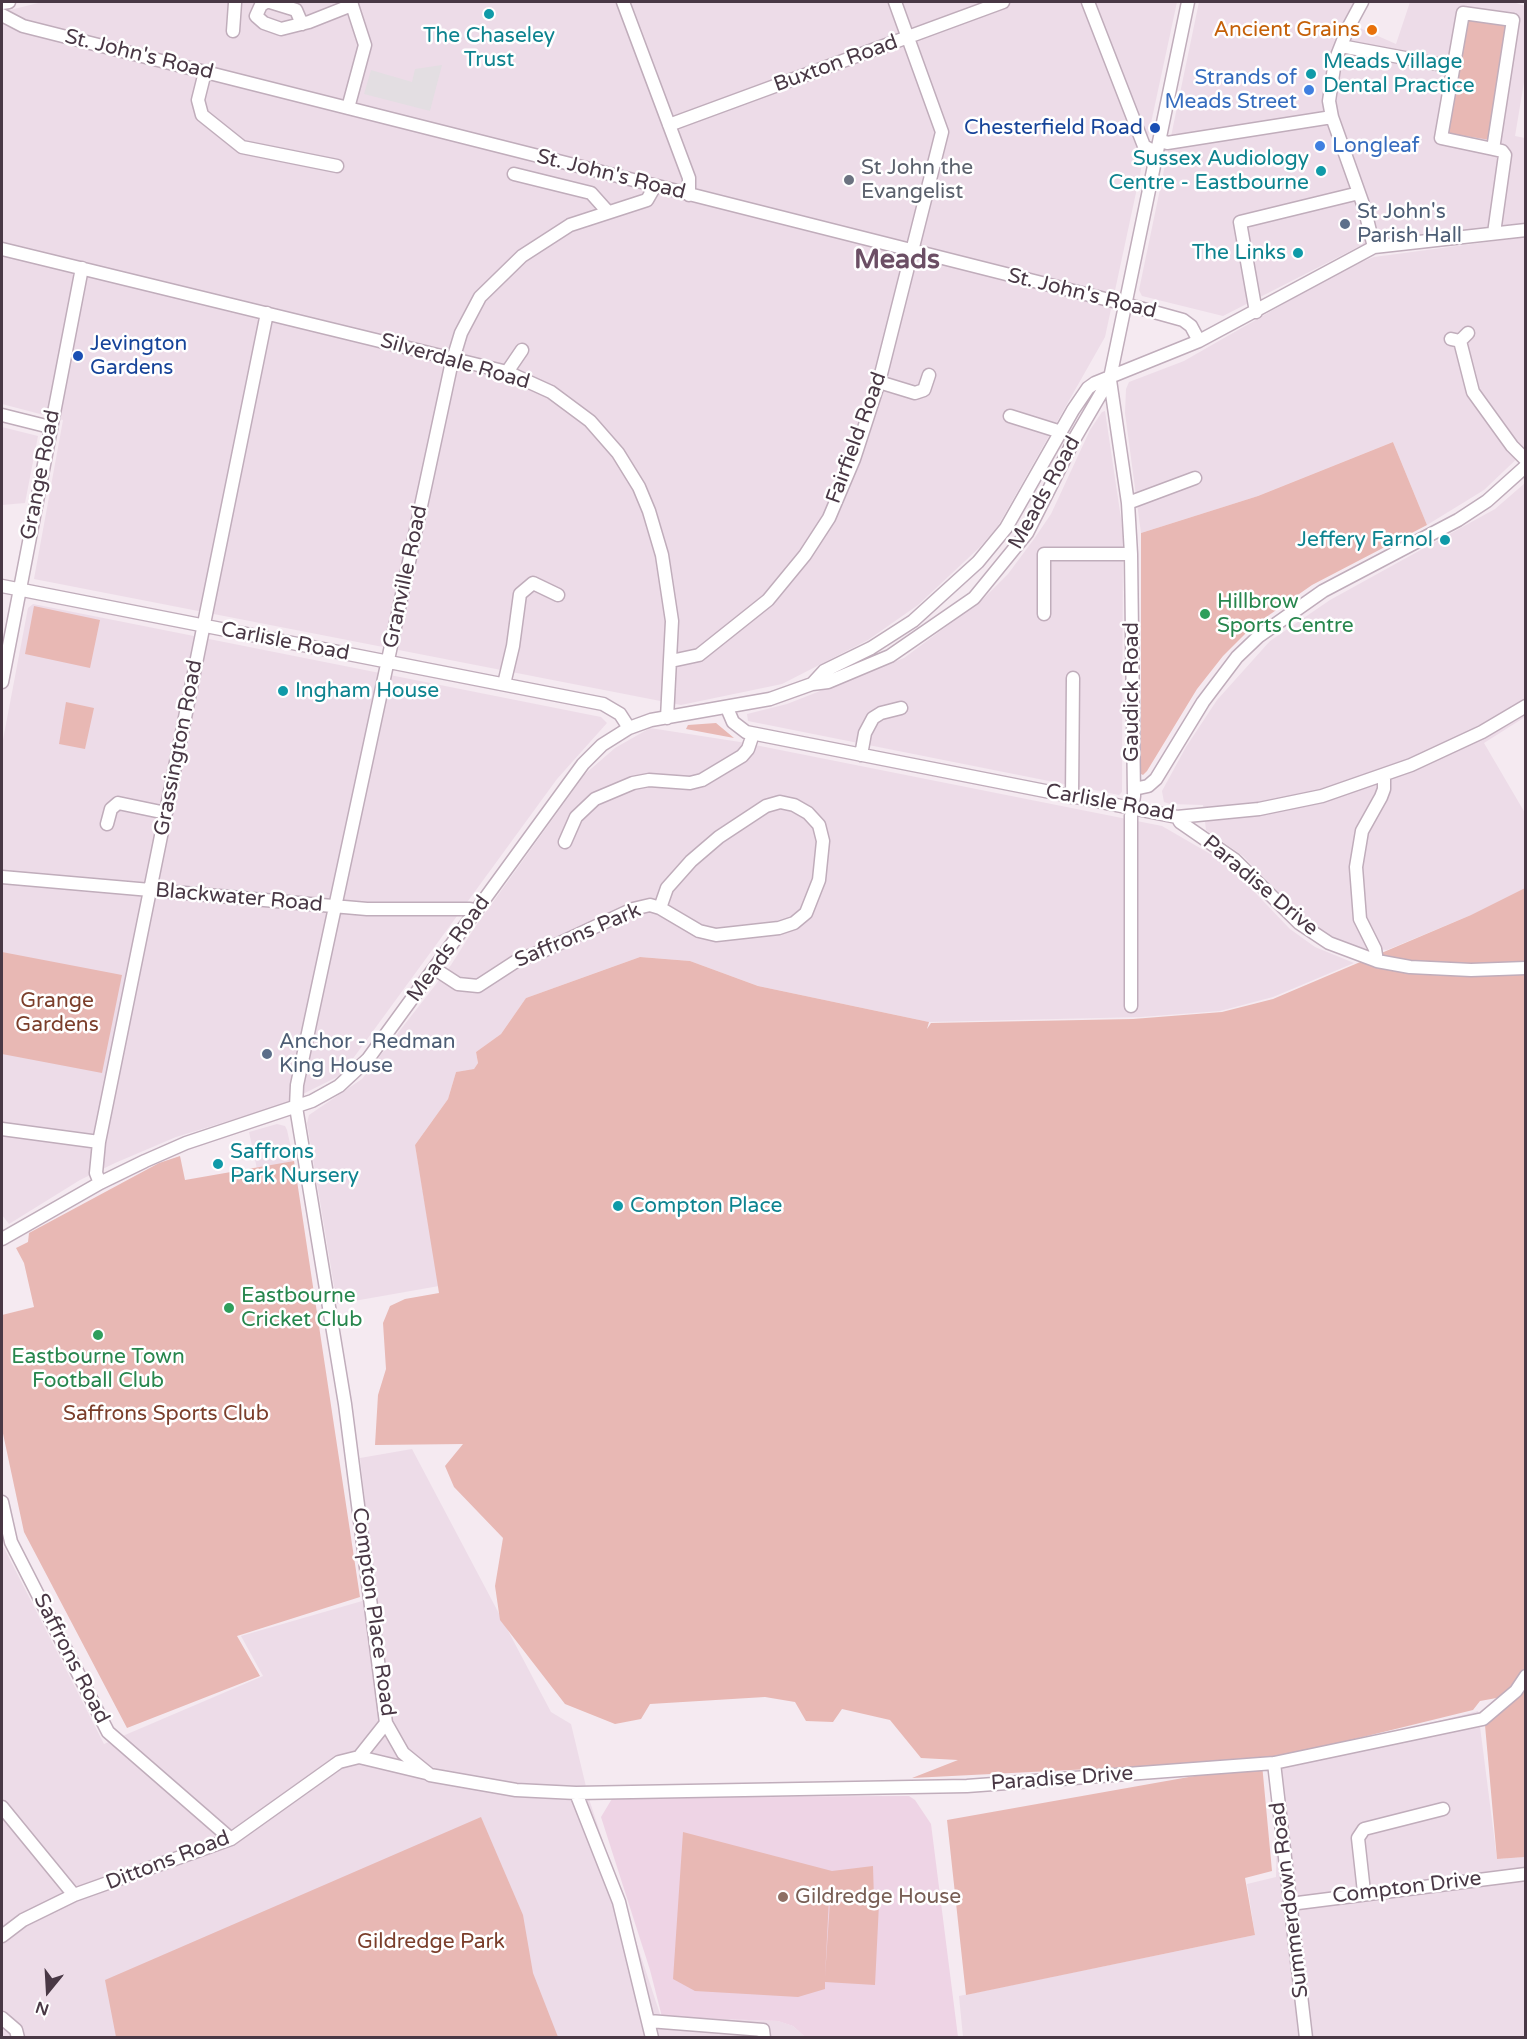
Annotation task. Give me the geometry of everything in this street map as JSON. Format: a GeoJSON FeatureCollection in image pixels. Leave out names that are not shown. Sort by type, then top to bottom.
{"type":"FeatureCollection","features":[{"type":"Feature","properties":{"kind":"street"},"geometry":{"type":"LineString","coordinates":[[2,3],[9,2]]}},
{"type":"Feature","properties":{"kind":"street"},"geometry":{"type":"LineString","coordinates":[[256,16],[261,5],[268,2],[296,10],[302,24]]}},
{"type":"Feature","properties":{"kind":"street"},"geometry":{"type":"LineString","coordinates":[[623,2],[689,178],[689,195]]}},
{"type":"Feature","properties":{"kind":"street","name":"Fairfield Road"},"geometry":{"type":"LineString","coordinates":[[671,661],[699,655],[735,629],[768,600],[795,568],[829,518],[854,459],[879,382],[942,132],[895,2]]}},
{"type":"Feature","properties":{"kind":"street","name":"Buxton Road"},"geometry":{"type":"LineString","coordinates":[[669,125],[1002,2]]}},
{"type":"Feature","properties":{"kind":"street"},"geometry":{"type":"LineString","coordinates":[[1088,2],[1144,146],[1157,153]]}},
{"type":"Feature","properties":{"kind":"street"},"geometry":{"type":"LineString","coordinates":[[1110,378],[1188,2]]}},
{"type":"Feature","properties":{"kind":"street"},"geometry":{"type":"LineString","coordinates":[[1362,2],[1341,46],[1330,88],[1332,117],[1359,193],[1374,247]]}},
{"type":"Feature","properties":{"kind":"street"},"geometry":{"type":"LineString","coordinates":[[233,31],[235,3]]}},
{"type":"Feature","properties":{"kind":"street"},"geometry":{"type":"LineString","coordinates":[[234,17],[256,16],[264,23],[282,29],[302,24],[351,3],[365,45],[348,108]]}},
{"type":"Feature","properties":{"kind":"street"},"geometry":{"type":"LineString","coordinates":[[1493,149],[1513,20],[1463,13],[1441,138],[1502,151],[1506,154],[1494,233]]}},
{"type":"Feature","properties":{"kind":"street","name":"St. John's Road"},"geometry":{"type":"LineString","coordinates":[[5,20],[1125,304],[1183,320],[1191,326],[1200,341]]}},
{"type":"Feature","properties":{"kind":"street"},"geometry":{"type":"LineString","coordinates":[[1341,46],[1453,67]]}},
{"type":"Feature","properties":{"kind":"street"},"geometry":{"type":"LineString","coordinates":[[205,72],[198,100],[202,115],[242,147],[337,166]]}},
{"type":"Feature","properties":{"kind":"street"},"geometry":{"type":"LineString","coordinates":[[1160,140],[1167,143],[1332,117]]}},
{"type":"Feature","properties":{"kind":"street"},"geometry":{"type":"LineString","coordinates":[[514,174],[591,193],[608,212]]}},
{"type":"Feature","properties":{"kind":"street","name":"Granville Road"},"geometry":{"type":"LineString","coordinates":[[296,1107],[297,1085],[453,358],[469,316],[496,280],[546,238],[570,225],[647,200],[655,186]]}},
{"type":"Feature","properties":{"kind":"street"},"geometry":{"type":"LineString","coordinates":[[1256,312],[1240,222],[1359,193]]}},
{"type":"Feature","properties":{"kind":"street","name":"Meads Road"},"geometry":{"type":"LineString","coordinates":[[813,684],[824,671],[871,648],[913,621],[967,573],[1006,528],[1088,388],[1200,341],[1256,312],[1354,255],[1374,247],[1526,230]]}},
{"type":"Feature","properties":{"kind":"street","name":"Silverdale Road"},"geometry":{"type":"LineString","coordinates":[[2,249],[507,372],[551,392],[573,407],[601,433],[628,468],[649,511],[662,555],[671,609],[671,661],[666,718]]}},
{"type":"Feature","properties":{"kind":"street","name":"Grange Road"},"geometry":{"type":"LineString","coordinates":[[2,682],[82,268]]}},
{"type":"Feature","properties":{"kind":"street","name":"Grassington Road"},"geometry":{"type":"LineString","coordinates":[[100,1183],[96,1173],[99,1142],[267,313]]}},
{"type":"Feature","properties":{"kind":"street"},"geometry":{"type":"LineString","coordinates":[[1460,338],[1473,392],[1526,460]]}},
{"type":"Feature","properties":{"kind":"street"},"geometry":{"type":"LineString","coordinates":[[507,372],[522,350]]}},
{"type":"Feature","properties":{"kind":"street"},"geometry":{"type":"LineString","coordinates":[[879,382],[915,393],[924,390],[929,375]]}},
{"type":"Feature","properties":{"kind":"street","name":"Meads Road"},"geometry":{"type":"LineString","coordinates":[[2,1239],[100,1183],[186,1143],[296,1107],[339,1086],[368,1059],[583,764],[602,745],[629,728],[666,718],[770,699],[813,684],[828,682],[891,656],[974,598],[1027,533],[1075,438],[1110,378]]}},
{"type":"Feature","properties":{"kind":"street","name":"Gaudick Road"},"geometry":{"type":"LineString","coordinates":[[1110,378],[1128,502],[1131,554],[1134,789],[1131,1006]]}},
{"type":"Feature","properties":{"kind":"street"},"geometry":{"type":"LineString","coordinates":[[2,415],[50,428]]}},
{"type":"Feature","properties":{"kind":"street"},"geometry":{"type":"LineString","coordinates":[[1010,416],[1061,432]]}},
{"type":"Feature","properties":{"kind":"street"},"geometry":{"type":"LineString","coordinates":[[1134,789],[1148,786],[1156,778],[1203,702],[1238,657],[1259,636],[1323,591],[1458,520],[1486,501],[1526,466]]}},
{"type":"Feature","properties":{"kind":"street"},"geometry":{"type":"LineString","coordinates":[[1128,502],[1195,478]]}},
{"type":"Feature","properties":{"kind":"street"},"geometry":{"type":"LineString","coordinates":[[1044,614],[1044,554],[1131,554]]}},
{"type":"Feature","properties":{"kind":"street"},"geometry":{"type":"LineString","coordinates":[[504,684],[513,646],[520,594],[533,583],[558,595]]}},
{"type":"Feature","properties":{"kind":"street","name":"Carlisle Road"},"geometry":{"type":"LineString","coordinates":[[2,586],[603,704],[620,714],[629,728]]}},
{"type":"Feature","properties":{"kind":"street"},"geometry":{"type":"LineString","coordinates":[[1072,678],[1072,797]]}},
{"type":"Feature","properties":{"kind":"street","name":"Carlisle Road"},"geometry":{"type":"LineString","coordinates":[[727,708],[737,726],[753,734],[1177,816],[1228,813],[1286,805],[1384,776],[1469,739],[1526,706]]}},
{"type":"Feature","properties":{"kind":"street"},"geometry":{"type":"LineString","coordinates":[[861,755],[865,733],[873,718],[881,712],[901,708]]}},
{"type":"Feature","properties":{"kind":"street"},"geometry":{"type":"LineString","coordinates":[[565,842],[576,817],[595,799],[633,783],[649,780],[690,783],[702,780],[742,756],[748,749],[753,734]]}},
{"type":"Feature","properties":{"kind":"street"},"geometry":{"type":"LineString","coordinates":[[1377,961],[1375,949],[1360,919],[1356,867],[1362,831],[1381,798],[1384,776]]}},
{"type":"Feature","properties":{"kind":"street"},"geometry":{"type":"LineString","coordinates":[[107,824],[111,809],[118,802],[166,813]]}},
{"type":"Feature","properties":{"kind":"street","name":"Saffrons Park"},"geometry":{"type":"LineString","coordinates":[[435,969],[458,984],[478,986],[518,960],[543,951],[633,909],[650,906],[660,908],[699,931],[716,936],[779,928],[794,923],[806,913],[819,880],[823,841],[819,825],[808,813],[794,805],[780,802],[766,806],[719,837],[691,861],[667,888],[660,908]]}},
{"type":"Feature","properties":{"kind":"street","name":"Paradise Drive"},"geometry":{"type":"LineString","coordinates":[[1177,816],[1180,822],[1235,860],[1299,923],[1314,934],[1377,961],[1437,969],[1526,968]]}},
{"type":"Feature","properties":{"kind":"street","name":"Blackwater Road"},"geometry":{"type":"LineString","coordinates":[[2,877],[378,910],[470,909],[477,912]]}},
{"type":"Feature","properties":{"kind":"street","name":"Compton Place Road"},"geometry":{"type":"LineString","coordinates":[[296,1107],[345,1404],[386,1723],[402,1753],[430,1774],[516,1790],[576,1793]]}},
{"type":"Feature","properties":{"kind":"street"},"geometry":{"type":"LineString","coordinates":[[2,1129],[99,1142]]}},
{"type":"Feature","properties":{"kind":"street","name":"Saffrons Road"},"geometry":{"type":"LineString","coordinates":[[2,1502],[11,1542],[108,1732],[231,1839]]}},
{"type":"Feature","properties":{"kind":"street","name":"Paradise Drive"},"geometry":{"type":"LineString","coordinates":[[576,1793],[967,1786],[1274,1763],[1482,1719],[1508,1699],[1526,1676]]}},
{"type":"Feature","properties":{"kind":"street"},"geometry":{"type":"LineString","coordinates":[[386,1723],[359,1757],[430,1774]]}},
{"type":"Feature","properties":{"kind":"street","name":"Dittons Road"},"geometry":{"type":"LineString","coordinates":[[2,1936],[23,1920],[74,1895],[231,1839],[339,1762],[359,1757]]}},
{"type":"Feature","properties":{"kind":"street","name":"Summerdown Road"},"geometry":{"type":"LineString","coordinates":[[1274,1763],[1306,2037]]}},
{"type":"Feature","properties":{"kind":"street"},"geometry":{"type":"LineString","coordinates":[[576,1793],[619,1902],[652,2037]]}},
{"type":"Feature","properties":{"kind":"street"},"geometry":{"type":"LineString","coordinates":[[2,1807],[74,1895]]}},
{"type":"Feature","properties":{"kind":"street"},"geometry":{"type":"LineString","coordinates":[[1364,1892],[1358,1838],[1364,1829],[1443,1809]]}},
{"type":"Feature","properties":{"kind":"street","name":"Compton Drive"},"geometry":{"type":"LineString","coordinates":[[1290,1904],[1364,1892],[1526,1874]]}},
{"type":"Feature","properties":{"kind":"street"},"geometry":{"type":"LineString","coordinates":[[2,2018],[16,2030],[18,2037]]}},
{"type":"Feature","properties":{"kind":"street"},"geometry":{"type":"LineString","coordinates":[[649,2021],[763,2030],[764,2037]]}},
{"type":"Feature","properties":{"kind":"shaded area"},"geometry":{"type":"Polygon","coordinates":[[[42,2],[1177,2],[1105,337],[998,526],[980,547],[918,605],[868,640],[782,684],[681,705],[34,579],[63,420],[2,404],[2,12],[42,2]]]}},
{"type":"Feature","properties":{"kind":"shaded area"},"geometry":{"type":"Polygon","coordinates":[[[1199,2],[1356,2],[1344,21],[1396,44],[1410,2],[1513,2],[1525,6],[1525,76],[1515,136],[1525,138],[1525,223],[1425,235],[1358,247],[1223,316],[1142,296],[1139,290],[1199,2]]]}},
{"type":"Feature","properties":{"kind":"shaded area"},"geometry":{"type":"Polygon","coordinates":[[[442,65],[430,111],[364,94],[371,70],[412,82],[415,69],[442,65]]]}},
{"type":"Feature","properties":{"kind":"shaded area"},"geometry":{"type":"Polygon","coordinates":[[[1525,237],[1525,451],[1484,490],[1427,525],[1393,442],[1258,496],[1141,533],[1125,413],[1126,389],[1129,382],[1184,361],[1348,267],[1374,257],[1525,237]]]}},
{"type":"Feature","properties":{"kind":"shaded area"},"geometry":{"type":"Polygon","coordinates":[[[1105,411],[1123,532],[1122,792],[1119,795],[748,721],[747,714],[787,704],[904,658],[983,599],[1008,574],[1051,514],[1090,430],[1105,411]]]}},
{"type":"Feature","properties":{"kind":"shaded area"},"geometry":{"type":"Polygon","coordinates":[[[2,427],[38,436],[25,503],[2,505],[2,427]]]}},
{"type":"Feature","properties":{"kind":"shaded area"},"geometry":{"type":"Polygon","coordinates":[[[1525,483],[1525,717],[1484,743],[1525,813],[1525,888],[1471,915],[1387,950],[1358,948],[1325,933],[1306,920],[1243,856],[1206,830],[1203,805],[1164,802],[1162,791],[1186,747],[1217,700],[1270,641],[1330,600],[1495,509],[1525,483]]]}},
{"type":"Feature","properties":{"kind":"shaded area"},"geometry":{"type":"Polygon","coordinates":[[[33,604],[601,717],[607,723],[557,779],[341,1075],[281,1105],[176,1137],[115,1163],[80,1180],[9,1224],[2,1215],[2,745],[28,608],[33,604]]]}},
{"type":"Feature","properties":{"kind":"shaded area"},"geometry":{"type":"Polygon","coordinates":[[[650,728],[740,742],[1162,826],[1219,859],[1240,877],[1290,929],[1315,947],[1354,963],[1273,997],[1220,1011],[1141,1017],[929,1022],[758,986],[690,961],[640,957],[526,998],[501,1034],[476,1052],[478,1063],[474,1069],[456,1072],[448,1099],[415,1145],[439,1286],[337,1304],[307,1123],[309,1115],[362,1079],[451,965],[475,927],[585,774],[615,748],[650,728]]]}},
{"type":"Feature","properties":{"kind":"shaded area"},"geometry":{"type":"Polygon","coordinates":[[[277,1124],[285,1126],[287,1130],[294,1161],[257,1169],[249,1132],[277,1124]]]}},
{"type":"Feature","properties":{"kind":"shaded area"},"geometry":{"type":"Polygon","coordinates":[[[412,1449],[551,1712],[571,1724],[589,1799],[661,2017],[778,2021],[793,2026],[805,2037],[2,2037],[2,1544],[104,1744],[263,1676],[241,1636],[376,1597],[360,1458],[412,1449]]]}},
{"type":"Feature","properties":{"kind":"shaded area"},"geometry":{"type":"Polygon","coordinates":[[[1478,1711],[1497,1859],[1525,1857],[1525,2037],[963,2037],[959,1996],[1255,1935],[1247,1884],[1276,1877],[1278,1761],[1478,1711]]]}},
{"type":"Feature","properties":{"kind":"shaded area","name":"Gildredge House"},"geometry":{"type":"Polygon","coordinates":[[[909,1796],[915,1800],[931,1824],[958,2037],[805,2037],[793,2026],[778,2021],[662,2017],[650,1970],[601,1817],[613,1797],[909,1796]]]}},
{"type":"Feature","properties":{"kind":"green space"},"geometry":{"type":"Polygon","coordinates":[[[1467,16],[1510,24],[1490,140],[1447,133],[1467,16]]]}},
{"type":"Feature","properties":{"kind":"green space","name":"Hillbrow Sports Centre"},"geometry":{"type":"Polygon","coordinates":[[[1393,442],[1427,525],[1312,585],[1252,627],[1223,656],[1197,689],[1147,771],[1141,774],[1141,533],[1258,496],[1393,442]]]}},
{"type":"Feature","properties":{"kind":"green space"},"geometry":{"type":"Polygon","coordinates":[[[34,606],[100,620],[90,668],[25,654],[34,606]]]}},
{"type":"Feature","properties":{"kind":"green space"},"geometry":{"type":"Polygon","coordinates":[[[66,702],[94,708],[85,749],[59,744],[66,702]]]}},
{"type":"Feature","properties":{"kind":"green space"},"geometry":{"type":"Polygon","coordinates":[[[716,723],[734,738],[686,729],[688,725],[716,723]]]}},
{"type":"Feature","properties":{"kind":"green space"},"geometry":{"type":"Polygon","coordinates":[[[1525,888],[1525,1857],[1497,1859],[1484,1714],[1513,1695],[1480,1701],[1473,1710],[1269,1760],[912,1778],[958,1760],[921,1758],[890,1720],[842,1709],[833,1722],[806,1721],[795,1702],[765,1697],[650,1704],[641,1719],[615,1724],[565,1704],[500,1620],[495,1586],[503,1538],[454,1487],[445,1466],[463,1444],[375,1445],[378,1395],[386,1369],[383,1323],[390,1306],[405,1299],[439,1293],[415,1145],[448,1099],[456,1072],[474,1069],[478,1063],[476,1052],[501,1034],[526,998],[640,957],[690,961],[758,986],[929,1022],[927,1029],[931,1023],[1133,1019],[1222,1012],[1273,999],[1471,915],[1525,888]]]}},
{"type":"Feature","properties":{"kind":"green space","name":"Grange Gardens"},"geometry":{"type":"Polygon","coordinates":[[[2,952],[122,975],[102,1073],[2,1054],[2,952]]]}},
{"type":"Feature","properties":{"kind":"green space","name":"Saffrons Sports Club"},"geometry":{"type":"Polygon","coordinates":[[[180,1156],[185,1180],[294,1161],[360,1597],[237,1636],[260,1676],[127,1728],[24,1532],[2,1429],[2,1315],[34,1307],[24,1263],[16,1248],[28,1242],[29,1233],[159,1163],[180,1156]]]}},
{"type":"Feature","properties":{"kind":"green space"},"geometry":{"type":"Polygon","coordinates":[[[1262,1764],[1272,1871],[1245,1878],[1255,1935],[966,1995],[947,1820],[1262,1764]]]}},
{"type":"Feature","properties":{"kind":"green space","name":"Gildredge Park"},"geometry":{"type":"Polygon","coordinates":[[[481,1817],[523,1915],[533,1973],[558,2037],[116,2037],[105,1980],[481,1817]]]}},
{"type":"Feature","properties":{"kind":"green space"},"geometry":{"type":"Polygon","coordinates":[[[683,1832],[832,1871],[873,1866],[874,1900],[829,1898],[825,1977],[830,1901],[879,1904],[875,1985],[825,1982],[825,1989],[798,1997],[695,1991],[673,1979],[683,1832]]]}},
{"type":"Feature","properties":{"kind":"place","name":"The Chaseley Trust"},"geometry":{"type":"Point","coordinates":[489,14]}},
{"type":"Feature","properties":{"kind":"place","name":"Ancient Grains"},"geometry":{"type":"Point","coordinates":[1372,30]}},
{"type":"Feature","properties":{"kind":"place","name":"Meads Village Dental Practice"},"geometry":{"type":"Point","coordinates":[1311,74]}},
{"type":"Feature","properties":{"kind":"place","name":"Strands of Meads Street"},"geometry":{"type":"Point","coordinates":[1309,90]}},
{"type":"Feature","properties":{"kind":"place","name":"Chesterfield Road"},"geometry":{"type":"Point","coordinates":[1155,128]}},
{"type":"Feature","properties":{"kind":"place","name":"Longleaf"},"geometry":{"type":"Point","coordinates":[1320,146]}},
{"type":"Feature","properties":{"kind":"place","name":"Sussex Audiology Centre - Eastbourne"},"geometry":{"type":"Point","coordinates":[1321,171]}},
{"type":"Feature","properties":{"kind":"place","name":"St John the Evangelist"},"geometry":{"type":"Point","coordinates":[849,180]}},
{"type":"Feature","properties":{"kind":"place","name":"St John's Parish Hall"},"geometry":{"type":"Point","coordinates":[1345,224]}},
{"type":"Feature","properties":{"kind":"place","name":"The Links"},"geometry":{"type":"Point","coordinates":[1298,253]}},
{"type":"Feature","properties":{"kind":"place","name":"Jevington Gardens"},"geometry":{"type":"Point","coordinates":[78,356]}},
{"type":"Feature","properties":{"kind":"place","name":"Jeffery Farnol"},"geometry":{"type":"Point","coordinates":[1445,540]}},
{"type":"Feature","properties":{"kind":"place","name":"Hillbrow Sports Centre"},"geometry":{"type":"Point","coordinates":[1205,614]}},
{"type":"Feature","properties":{"kind":"place","name":"Ingham House"},"geometry":{"type":"Point","coordinates":[283,691]}},
{"type":"Feature","properties":{"kind":"place","name":"Anchor - Redman King House"},"geometry":{"type":"Point","coordinates":[267,1054]}},
{"type":"Feature","properties":{"kind":"place","name":"Saffrons Park Nursery"},"geometry":{"type":"Point","coordinates":[218,1164]}},
{"type":"Feature","properties":{"kind":"place","name":"Compton Place"},"geometry":{"type":"Point","coordinates":[618,1206]}},
{"type":"Feature","properties":{"kind":"place","name":"Eastbourne Cricket Club"},"geometry":{"type":"Point","coordinates":[229,1308]}},
{"type":"Feature","properties":{"kind":"place","name":"Eastbourne Town Football Club"},"geometry":{"type":"Point","coordinates":[98,1335]}},
{"type":"Feature","properties":{"kind":"place","name":"Gildredge House"},"geometry":{"type":"Point","coordinates":[783,1897]}},
{"type":"Feature","properties":{"kind":"district","name":"Meads"},"geometry":{"type":"Point","coordinates":[897,261]}}]}
